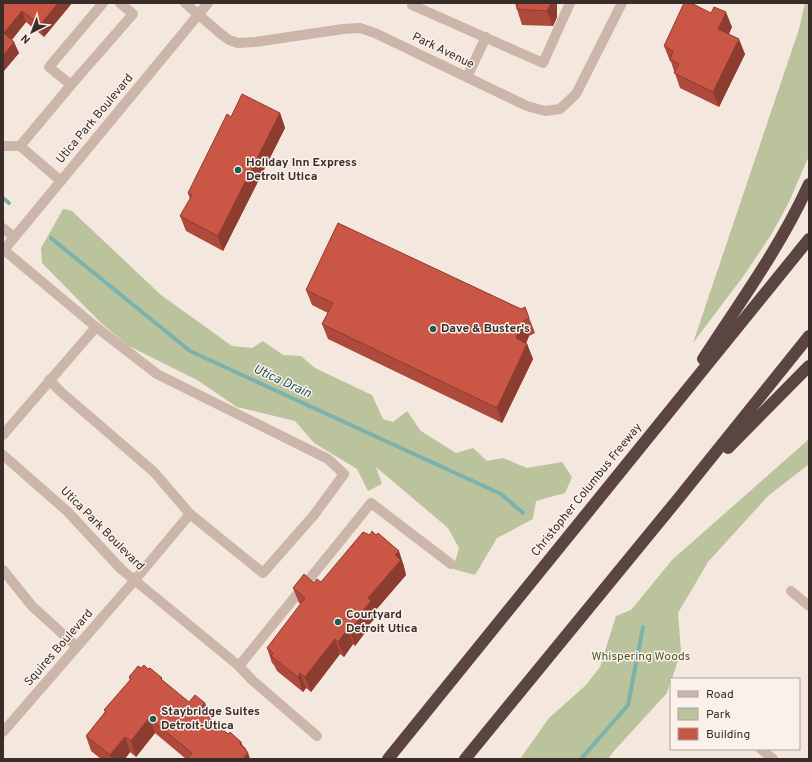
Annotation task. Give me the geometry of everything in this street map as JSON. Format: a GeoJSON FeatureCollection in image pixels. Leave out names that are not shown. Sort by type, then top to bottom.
{"type":"FeatureCollection","features":[{"type":"Feature","properties":{"kind":"highway"},"geometry":{"type":"LineString","coordinates":[[668,413],[776,247],[794,216],[809,184]]}},
{"type":"Feature","properties":{"kind":"highway","name":"Christopher Columbus Freeway"},"geometry":{"type":"LineString","coordinates":[[388,759],[809,239]]}},
{"type":"Feature","properties":{"kind":"highway"},"geometry":{"type":"LineString","coordinates":[[466,759],[809,336]]}},
{"type":"Feature","properties":{"kind":"highway"},"geometry":{"type":"LineString","coordinates":[[678,499],[809,366]]}},
{"type":"Feature","properties":{"kind":"street"},"geometry":{"type":"LineString","coordinates":[[71,85],[49,66],[103,3]]}},
{"type":"Feature","properties":{"kind":"street"},"geometry":{"type":"LineString","coordinates":[[20,146],[133,14],[120,3]]}},
{"type":"Feature","properties":{"kind":"street","name":"Park Avenue"},"geometry":{"type":"LineString","coordinates":[[185,3],[221,34],[238,43],[360,28],[375,33],[527,106],[545,111],[560,109],[576,94],[622,3]]}},
{"type":"Feature","properties":{"kind":"street","name":"Utica Park Boulevard"},"geometry":{"type":"LineString","coordinates":[[4,250],[208,3]]}},
{"type":"Feature","properties":{"kind":"street"},"geometry":{"type":"LineString","coordinates":[[412,3],[412,5],[543,63],[570,3]]}},
{"type":"Feature","properties":{"kind":"street"},"geometry":{"type":"LineString","coordinates":[[467,77],[486,37]]}},
{"type":"Feature","properties":{"kind":"street"},"geometry":{"type":"LineString","coordinates":[[3,146],[20,146],[61,181]]}},
{"type":"Feature","properties":{"kind":"street"},"geometry":{"type":"LineString","coordinates":[[3,228],[14,237]]}},
{"type":"Feature","properties":{"kind":"street"},"geometry":{"type":"LineString","coordinates":[[4,250],[96,327],[157,374],[328,459],[344,474],[314,515],[263,573],[190,514],[154,472],[61,392],[50,380]]}},
{"type":"Feature","properties":{"kind":"street"},"geometry":{"type":"LineString","coordinates":[[3,435],[96,327]]}},
{"type":"Feature","properties":{"kind":"street","name":"Utica Park Boulevard"},"geometry":{"type":"LineString","coordinates":[[3,456],[67,511],[110,558],[134,581],[239,666],[252,680],[316,736]]}},
{"type":"Feature","properties":{"kind":"street"},"geometry":{"type":"LineString","coordinates":[[239,666],[371,503],[451,564]]}},
{"type":"Feature","properties":{"kind":"street","name":"Squires Boulevard"},"geometry":{"type":"LineString","coordinates":[[3,732],[190,514]]}},
{"type":"Feature","properties":{"kind":"street"},"geometry":{"type":"LineString","coordinates":[[3,570],[32,606],[76,646]]}},
{"type":"Feature","properties":{"kind":"street"},"geometry":{"type":"LineString","coordinates":[[791,591],[809,606]]}},
{"type":"Feature","properties":{"kind":"street"},"geometry":{"type":"LineString","coordinates":[[762,750],[773,759]]}},
{"type":"Feature","properties":{"kind":"green space"},"geometry":{"type":"Polygon","coordinates":[[[805,3],[809,3],[809,156],[788,204],[771,235],[745,274],[693,343],[799,29],[805,3]]]}},
{"type":"Feature","properties":{"kind":"green space"},"geometry":{"type":"Polygon","coordinates":[[[63,209],[72,211],[161,295],[232,346],[252,348],[263,341],[283,355],[301,356],[315,368],[372,395],[383,419],[393,422],[407,411],[421,431],[456,453],[473,448],[487,461],[503,458],[527,468],[562,462],[572,477],[565,493],[536,501],[533,519],[497,538],[475,575],[453,569],[459,548],[448,528],[376,467],[382,484],[368,491],[357,469],[314,443],[295,421],[237,407],[197,380],[129,346],[101,323],[42,263],[41,248],[63,209]]]}},
{"type":"Feature","properties":{"kind":"green space","name":"Whispering Woods"},"geometry":{"type":"Polygon","coordinates":[[[809,439],[809,464],[768,496],[708,562],[678,613],[681,651],[672,678],[670,678],[667,693],[608,759],[520,759],[549,718],[586,685],[600,667],[616,616],[631,610],[672,560],[809,439]]]}},
{"type":"Feature","properties":{"kind":"building"},"geometry":{"type":"Polygon","coordinates":[[[3,3],[58,3],[40,25],[22,11],[4,33],[14,42],[3,56],[3,3]]]}},
{"type":"Feature","properties":{"kind":"building"},"geometry":{"type":"Polygon","coordinates":[[[517,3],[551,3],[547,11],[517,9],[517,3]]]}},
{"type":"Feature","properties":{"kind":"building"},"geometry":{"type":"Polygon","coordinates":[[[684,3],[691,3],[711,13],[714,7],[726,12],[718,29],[739,39],[713,92],[674,73],[679,64],[670,59],[673,51],[664,46],[684,3]]]}},
{"type":"Feature","properties":{"kind":"building","name":"Holiday Inn Express Detroit Utica"},"geometry":{"type":"Polygon","coordinates":[[[242,94],[280,113],[218,236],[180,216],[192,195],[188,193],[227,114],[231,117],[242,94]]]}},
{"type":"Feature","properties":{"kind":"building","name":"Dave & Buster's"},"geometry":{"type":"Polygon","coordinates":[[[338,223],[521,309],[525,307],[529,318],[523,321],[516,338],[527,344],[497,408],[322,324],[333,303],[306,290],[338,223]]]}},
{"type":"Feature","properties":{"kind":"building","name":"Courtyard Detroit Utica"},"geometry":{"type":"Polygon","coordinates":[[[372,531],[376,535],[378,533],[399,551],[395,555],[401,560],[368,598],[371,601],[361,613],[362,615],[350,631],[348,629],[338,642],[335,639],[305,677],[300,673],[298,677],[271,656],[273,653],[267,648],[305,598],[293,588],[304,574],[314,583],[317,579],[321,582],[363,532],[370,535],[372,531]]]}},
{"type":"Feature","properties":{"kind":"building","name":"Staybridge Suites Detroit-Utica"},"geometry":{"type":"Polygon","coordinates":[[[144,665],[148,669],[150,668],[189,702],[195,695],[205,703],[200,710],[228,734],[230,732],[241,742],[240,744],[248,753],[243,759],[187,759],[192,753],[149,718],[131,741],[125,737],[110,755],[86,736],[106,711],[104,710],[131,679],[129,677],[138,666],[141,668],[144,665]]]}},
{"type":"Feature","properties":{"kind":"waterway","name":"Utica Drain"},"geometry":{"type":"LineString","coordinates":[[3,198],[9,203]]}},
{"type":"Feature","properties":{"kind":"waterway","name":"Utica Drain"},"geometry":{"type":"LineString","coordinates":[[51,238],[190,351],[501,494],[523,513]]}},
{"type":"Feature","properties":{"kind":"waterway","name":"Utica Drain"},"geometry":{"type":"LineString","coordinates":[[581,759],[628,705],[643,627]]}},
{"type":"Feature","properties":{"kind":"place","name":"Holiday Inn Express Detroit Utica"},"geometry":{"type":"Point","coordinates":[238,170]}},
{"type":"Feature","properties":{"kind":"place","name":"Dave & Buster's"},"geometry":{"type":"Point","coordinates":[433,329]}},
{"type":"Feature","properties":{"kind":"place","name":"Courtyard Detroit Utica"},"geometry":{"type":"Point","coordinates":[338,622]}},
{"type":"Feature","properties":{"kind":"place","name":"Staybridge Suites Detroit-Utica"},"geometry":{"type":"Point","coordinates":[153,719]}}]}
